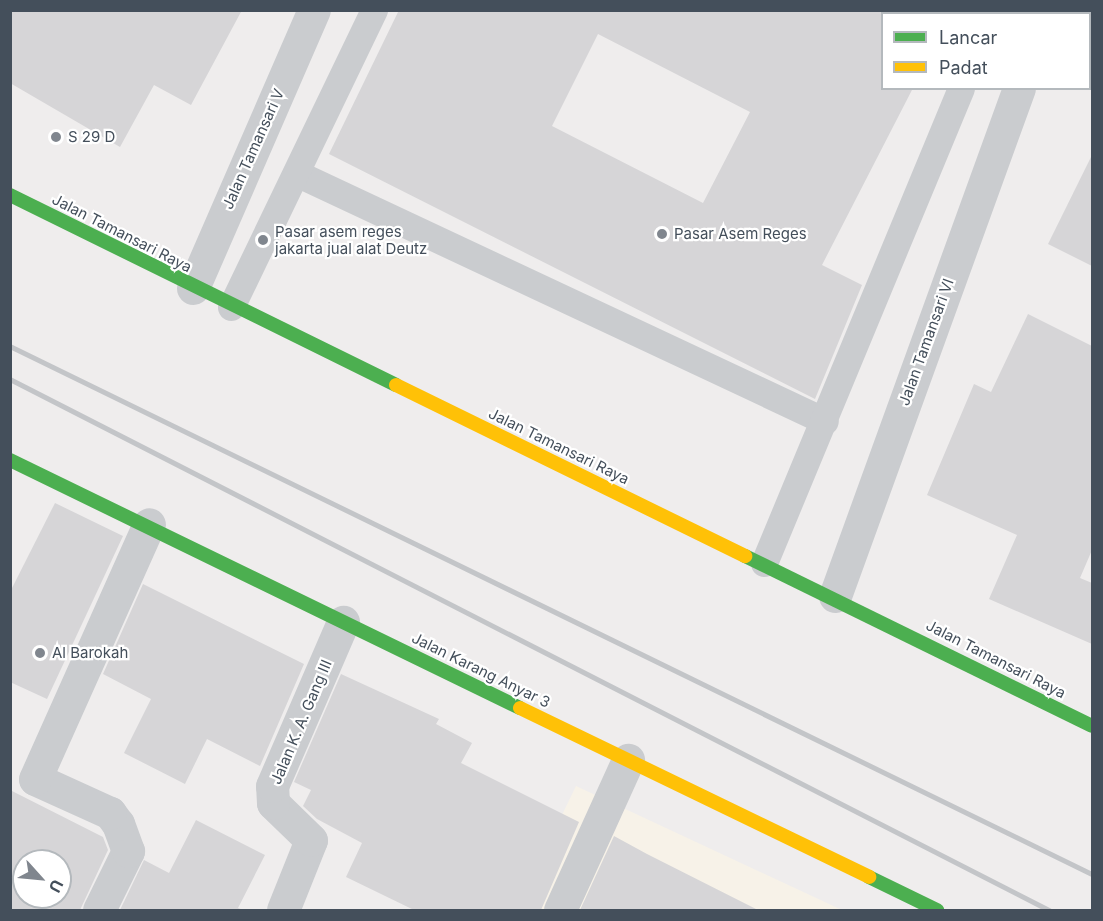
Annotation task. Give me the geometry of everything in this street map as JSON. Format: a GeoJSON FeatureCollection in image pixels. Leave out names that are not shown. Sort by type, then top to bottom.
{"type":"FeatureCollection","features":[{"type":"Feature","properties":{"kind":"street","name":"Jalan Tamansari V"},"geometry":{"type":"LineString","coordinates":[[193,288],[314,10]]}},
{"type":"Feature","properties":{"kind":"street","name":"Jalan Tamansari VI"},"geometry":{"type":"LineString","coordinates":[[835,596],[1018,90]]}},
{"type":"Feature","properties":{"kind":"street","name":"Jalan Tamansari Raya"},"geometry":{"type":"LineString","coordinates":[[10,195],[231,307],[835,596],[1092,726]]}},
{"type":"Feature","properties":{"kind":"street","name":"Jalan Karang Anyar 3"},"geometry":{"type":"LineString","coordinates":[[10,460],[149,524],[343,622],[937,910]]}},
{"type":"Feature","properties":{"kind":"street"},"geometry":{"type":"LineString","coordinates":[[99,910],[128,851],[118,824],[110,813],[23,776],[149,524]]}},
{"type":"Feature","properties":{"kind":"street","name":"Jalan K. A. Gang III"},"geometry":{"type":"LineString","coordinates":[[283,910],[311,840],[273,803],[272,786],[343,622]]}},
{"type":"Feature","properties":{"kind":"street"},"geometry":{"type":"LineString","coordinates":[[560,910],[628,760]]}},
{"type":"Feature","properties":{"kind":"lane"},"geometry":{"type":"LineString","coordinates":[[231,307],[374,10]]}},
{"type":"Feature","properties":{"kind":"lane"},"geometry":{"type":"LineString","coordinates":[[765,563],[960,90]]}},
{"type":"Feature","properties":{"kind":"lane"},"geometry":{"type":"LineString","coordinates":[[296,173],[825,421]]}},
{"type":"Feature","properties":{"kind":"shaded area"},"geometry":{"type":"Polygon","coordinates":[[[576,786],[842,910],[516,910],[576,786]]]}},
{"type":"Feature","properties":{"kind":"building"},"geometry":{"type":"Polygon","coordinates":[[[10,10],[242,10],[191,105],[154,85],[120,147],[10,83],[10,10]]]}},
{"type":"Feature","properties":{"kind":"building","name":"Pasar Asem Reges"},"geometry":{"type":"Polygon","coordinates":[[[399,10],[882,10],[881,90],[912,90],[822,265],[862,285],[815,399],[329,154],[399,10]],[[598,34],[552,126],[703,203],[750,112],[598,34]]]}},
{"type":"Feature","properties":{"kind":"building"},"geometry":{"type":"Polygon","coordinates":[[[1092,155],[1092,266],[1048,244],[1092,155]]]}},
{"type":"Feature","properties":{"kind":"building"},"geometry":{"type":"Polygon","coordinates":[[[1028,314],[1092,346],[1092,550],[1080,578],[1092,583],[1092,644],[989,599],[1017,535],[927,495],[974,384],[991,392],[1028,314]]]}},
{"type":"Feature","properties":{"kind":"building"},"geometry":{"type":"Polygon","coordinates":[[[55,503],[123,536],[47,699],[10,682],[10,592],[55,503]]]}},
{"type":"Feature","properties":{"kind":"building"},"geometry":{"type":"Polygon","coordinates":[[[143,584],[304,664],[260,766],[207,739],[185,784],[124,753],[151,699],[103,674],[143,584]]]}},
{"type":"Feature","properties":{"kind":"building"},"geometry":{"type":"Polygon","coordinates":[[[341,674],[439,719],[436,724],[472,743],[461,763],[579,822],[541,910],[414,910],[346,877],[362,843],[317,819],[303,806],[311,790],[294,782],[341,674]]]}},
{"type":"Feature","properties":{"kind":"building"},"geometry":{"type":"Polygon","coordinates":[[[10,790],[103,837],[108,850],[80,910],[10,910],[10,790]]]}},
{"type":"Feature","properties":{"kind":"building"},"geometry":{"type":"Polygon","coordinates":[[[196,820],[265,855],[238,908],[243,910],[120,910],[144,860],[169,873],[196,820]]]}},
{"type":"Feature","properties":{"kind":"building"},"geometry":{"type":"Polygon","coordinates":[[[614,836],[647,854],[758,910],[580,910],[614,836]]]}},
{"type":"Feature","properties":{"kind":"railway"},"geometry":{"type":"LineString","coordinates":[[10,346],[1092,874]]}},
{"type":"Feature","properties":{"kind":"railway"},"geometry":{"type":"LineString","coordinates":[[10,379],[1049,910]]}},
{"type":"Feature","properties":{"kind":"traffic: fast"},"geometry":{"type":"LineString","coordinates":[[10,195],[396,385]]}},
{"type":"Feature","properties":{"kind":"traffic: fast"},"geometry":{"type":"LineString","coordinates":[[10,460],[520,708]]}},
{"type":"Feature","properties":{"kind":"traffic: fast"},"geometry":{"type":"LineString","coordinates":[[745,556],[1092,726]]}},
{"type":"Feature","properties":{"kind":"traffic: fast"},"geometry":{"type":"LineString","coordinates":[[869,877],[937,910]]}},
{"type":"Feature","properties":{"kind":"traffic: slow"},"geometry":{"type":"LineString","coordinates":[[396,385],[745,556]]}},
{"type":"Feature","properties":{"kind":"traffic: slow"},"geometry":{"type":"LineString","coordinates":[[520,708],[869,877]]}},
{"type":"Feature","properties":{"kind":"place","name":"S 29 D"},"geometry":{"type":"Point","coordinates":[56,137]}},
{"type":"Feature","properties":{"kind":"place","name":"Pasar Asem Reges"},"geometry":{"type":"Point","coordinates":[662,234]}},
{"type":"Feature","properties":{"kind":"place","name":"Pasar asem reges jakarta jual alat Deutz"},"geometry":{"type":"Point","coordinates":[263,240]}},
{"type":"Feature","properties":{"kind":"place","name":"Al Barokah"},"geometry":{"type":"Point","coordinates":[40,653]}}]}
